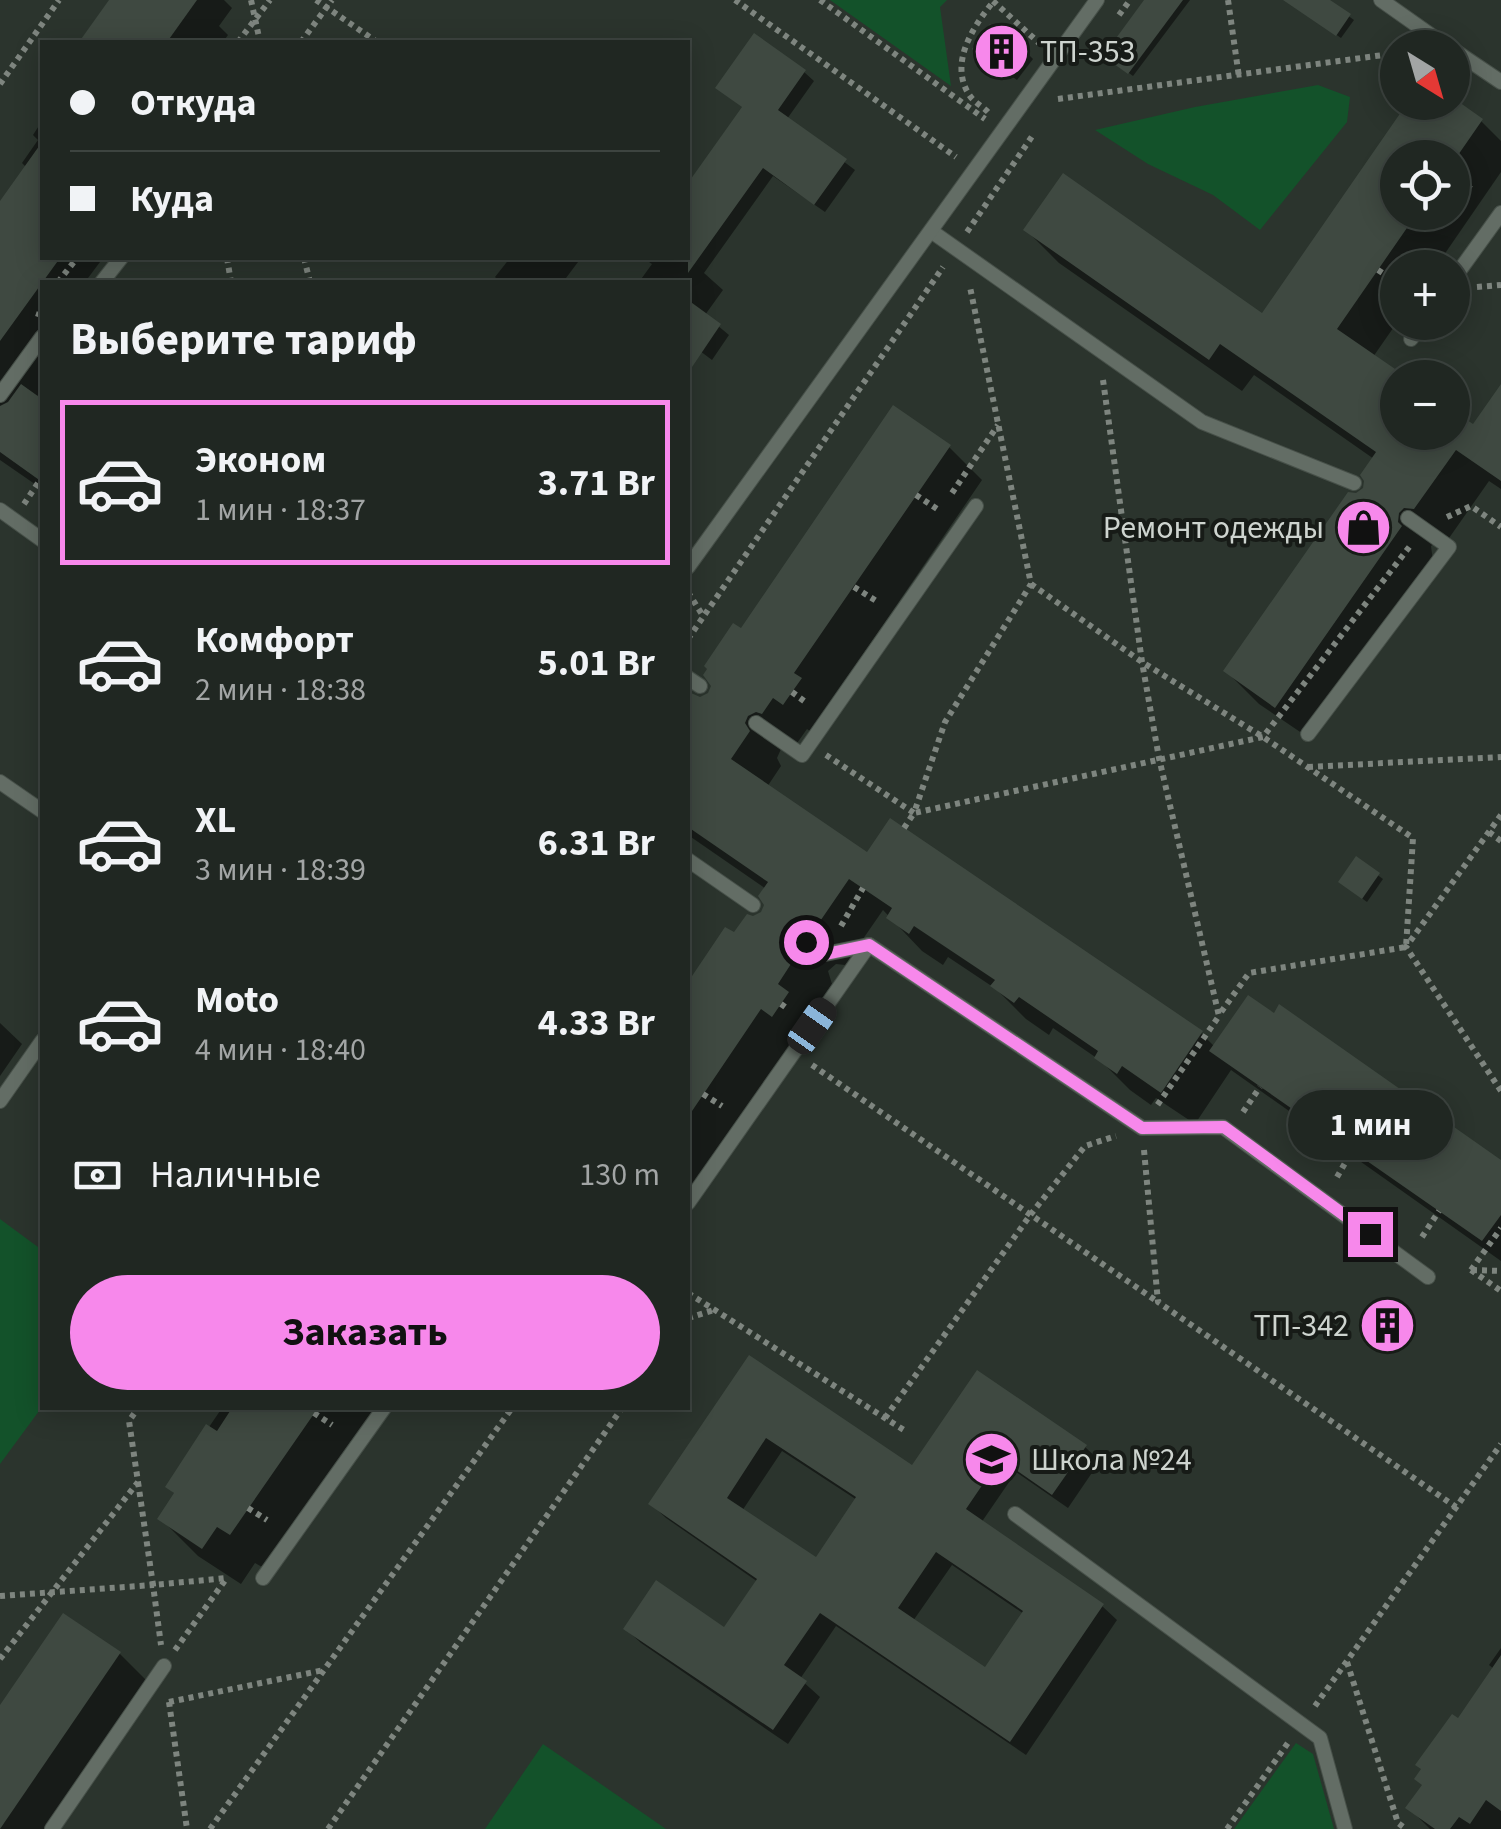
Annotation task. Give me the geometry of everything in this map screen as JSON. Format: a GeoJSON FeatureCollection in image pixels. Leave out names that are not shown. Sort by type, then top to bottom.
{"type":"FeatureCollection","features":[{"type":"Feature","properties":{"kind":"lane"},"geometry":{"type":"LineString","coordinates":[[690,564],[1097,0]]}},
{"type":"Feature","properties":{"kind":"lane"},"geometry":{"type":"LineString","coordinates":[[1380,0],[1424,30]]}},
{"type":"Feature","properties":{"kind":"lane"},"geometry":{"type":"LineString","coordinates":[[1470,61],[1501,82]]}},
{"type":"Feature","properties":{"kind":"lane"},"geometry":{"type":"LineString","coordinates":[[1470,256],[1501,212]]}},
{"type":"Feature","properties":{"kind":"lane"},"geometry":{"type":"LineString","coordinates":[[931,231],[1202,422],[1354,483]]}},
{"type":"Feature","properties":{"kind":"lane"},"geometry":{"type":"LineString","coordinates":[[104,280],[119,260]]}},
{"type":"Feature","properties":{"kind":"lane"},"geometry":{"type":"LineString","coordinates":[[0,394],[40,340]]}},
{"type":"Feature","properties":{"kind":"lane"},"geometry":{"type":"LineString","coordinates":[[756,722],[802,755],[976,506]]}},
{"type":"Feature","properties":{"kind":"lane"},"geometry":{"type":"LineString","coordinates":[[0,510],[40,539]]}},
{"type":"Feature","properties":{"kind":"lane"},"geometry":{"type":"LineString","coordinates":[[1308,734],[1449,547],[1408,518]]}},
{"type":"Feature","properties":{"kind":"lane"},"geometry":{"type":"LineString","coordinates":[[0,782],[40,811]]}},
{"type":"Feature","properties":{"kind":"lane"},"geometry":{"type":"LineString","coordinates":[[690,861],[753,905]]}},
{"type":"Feature","properties":{"kind":"lane"},"geometry":{"type":"LineString","coordinates":[[806,942],[826,954],[869,945],[1142,1128],[1224,1127],[1428,1277]]}},
{"type":"Feature","properties":{"kind":"lane"},"geometry":{"type":"LineString","coordinates":[[690,1200],[869,945]]}},
{"type":"Feature","properties":{"kind":"lane"},"geometry":{"type":"LineString","coordinates":[[0,1101],[40,1044]]}},
{"type":"Feature","properties":{"kind":"lane"},"geometry":{"type":"LineString","coordinates":[[263,1578],[383,1410]]}},
{"type":"Feature","properties":{"kind":"lane"},"geometry":{"type":"LineString","coordinates":[[1015,1514],[1320,1738],[1346,1829]]}},
{"type":"Feature","properties":{"kind":"lane"},"geometry":{"type":"LineString","coordinates":[[52,1829],[164,1666]]}},
{"type":"Feature","properties":{"kind":"path"},"geometry":{"type":"LineString","coordinates":[[0,84],[59,0]]}},
{"type":"Feature","properties":{"kind":"path"},"geometry":{"type":"LineString","coordinates":[[252,0],[260,40]]}},
{"type":"Feature","properties":{"kind":"path"},"geometry":{"type":"LineString","coordinates":[[240,40],[270,0]]}},
{"type":"Feature","properties":{"kind":"path"},"geometry":{"type":"LineString","coordinates":[[316,0],[330,4],[374,40]]}},
{"type":"Feature","properties":{"kind":"path"},"geometry":{"type":"LineString","coordinates":[[736,0],[950,152]]}},
{"type":"Feature","properties":{"kind":"path"},"geometry":{"type":"LineString","coordinates":[[820,0],[1025,147]]}},
{"type":"Feature","properties":{"kind":"path"},"geometry":{"type":"LineString","coordinates":[[1228,0],[1238,77]]}},
{"type":"Feature","properties":{"kind":"path"},"geometry":{"type":"LineString","coordinates":[[990,114],[969,95],[962,68],[970,30],[993,1],[1041,44]]}},
{"type":"Feature","properties":{"kind":"path"},"geometry":{"type":"LineString","coordinates":[[303,40],[330,4]]}},
{"type":"Feature","properties":{"kind":"path"},"geometry":{"type":"LineString","coordinates":[[1058,99],[1380,56]]}},
{"type":"Feature","properties":{"kind":"path"},"geometry":{"type":"LineString","coordinates":[[690,636],[1036,130]]}},
{"type":"Feature","properties":{"kind":"path"},"geometry":{"type":"LineString","coordinates":[[904,828],[914,814],[945,722],[1030,584],[969,281],[956,248]]}},
{"type":"Feature","properties":{"kind":"path"},"geometry":{"type":"LineString","coordinates":[[52,269],[60,280],[75,260]]}},
{"type":"Feature","properties":{"kind":"path"},"geometry":{"type":"LineString","coordinates":[[1099,349],[1159,758],[1219,1016]]}},
{"type":"Feature","properties":{"kind":"path"},"geometry":{"type":"LineString","coordinates":[[23,506],[40,480]]}},
{"type":"Feature","properties":{"kind":"path"},"geometry":{"type":"LineString","coordinates":[[916,495],[940,511]]}},
{"type":"Feature","properties":{"kind":"path"},"geometry":{"type":"LineString","coordinates":[[1030,584],[1142,662],[1413,838],[1406,947],[1501,1091]]}},
{"type":"Feature","properties":{"kind":"path"},"geometry":{"type":"LineString","coordinates":[[854,586],[878,602]]}},
{"type":"Feature","properties":{"kind":"path"},"geometry":{"type":"LineString","coordinates":[[690,595],[703,616]]}},
{"type":"Feature","properties":{"kind":"path"},"geometry":{"type":"LineString","coordinates":[[792,692],[808,704]]}},
{"type":"Feature","properties":{"kind":"path"},"geometry":{"type":"LineString","coordinates":[[809,744],[914,814],[1262,737]]}},
{"type":"Feature","properties":{"kind":"path"},"geometry":{"type":"LineString","coordinates":[[1305,768],[1501,757]]}},
{"type":"Feature","properties":{"kind":"path"},"geometry":{"type":"LineString","coordinates":[[885,1418],[1084,1146],[1142,1128],[1249,973],[1406,947],[1501,815]]}},
{"type":"Feature","properties":{"kind":"path"},"geometry":{"type":"LineString","coordinates":[[1489,832],[1501,841]]}},
{"type":"Feature","properties":{"kind":"path"},"geometry":{"type":"LineString","coordinates":[[826,954],[863,888]]}},
{"type":"Feature","properties":{"kind":"path"},"geometry":{"type":"LineString","coordinates":[[793,1052],[1456,1507]]}},
{"type":"Feature","properties":{"kind":"path"},"geometry":{"type":"LineString","coordinates":[[1243,1112],[1260,1087]]}},
{"type":"Feature","properties":{"kind":"path"},"geometry":{"type":"LineString","coordinates":[[703,1094],[722,1106]]}},
{"type":"Feature","properties":{"kind":"path"},"geometry":{"type":"LineString","coordinates":[[1142,1128],[1158,1302]]}},
{"type":"Feature","properties":{"kind":"path"},"geometry":{"type":"LineString","coordinates":[[1337,1177],[1352,1151]]}},
{"type":"Feature","properties":{"kind":"path"},"geometry":{"type":"LineString","coordinates":[[1422,1236],[1438,1212]]}},
{"type":"Feature","properties":{"kind":"path"},"geometry":{"type":"LineString","coordinates":[[1471,1270],[1501,1228]]}},
{"type":"Feature","properties":{"kind":"path"},"geometry":{"type":"LineString","coordinates":[[1471,1270],[1501,1271]]}},
{"type":"Feature","properties":{"kind":"path"},"geometry":{"type":"LineString","coordinates":[[1471,1270],[1501,1291]]}},
{"type":"Feature","properties":{"kind":"path"},"geometry":{"type":"LineString","coordinates":[[690,1294],[907,1432]]}},
{"type":"Feature","properties":{"kind":"path"},"geometry":{"type":"LineString","coordinates":[[690,1317],[715,1310]]}},
{"type":"Feature","properties":{"kind":"path"},"geometry":{"type":"LineString","coordinates":[[136,1410],[129,1420],[152,1584],[227,1578],[164,1666]]}},
{"type":"Feature","properties":{"kind":"path"},"geometry":{"type":"LineString","coordinates":[[210,1829],[511,1410]]}},
{"type":"Feature","properties":{"kind":"path"},"geometry":{"type":"LineString","coordinates":[[328,1829],[621,1410]]}},
{"type":"Feature","properties":{"kind":"path"},"geometry":{"type":"LineString","coordinates":[[314,1413],[332,1425]]}},
{"type":"Feature","properties":{"kind":"path"},"geometry":{"type":"LineString","coordinates":[[1227,1829],[1501,1444]]}},
{"type":"Feature","properties":{"kind":"path"},"geometry":{"type":"LineString","coordinates":[[0,1659],[138,1482]]}},
{"type":"Feature","properties":{"kind":"path"},"geometry":{"type":"LineString","coordinates":[[248,1508],[267,1520]]}},
{"type":"Feature","properties":{"kind":"path"},"geometry":{"type":"LineString","coordinates":[[0,1596],[47,1595]]}},
{"type":"Feature","properties":{"kind":"path"},"geometry":{"type":"LineString","coordinates":[[1346,1661],[1398,1823],[1406,1829]]}},
{"type":"Feature","properties":{"kind":"path"},"geometry":{"type":"LineString","coordinates":[[169,1702],[325,1669]]}},
{"type":"Feature","properties":{"kind":"green space"},"geometry":{"type":"Polygon","coordinates":[[[830,0],[947,0],[940,7],[951,86],[830,0]]]}},
{"type":"Feature","properties":{"kind":"green space"},"geometry":{"type":"Polygon","coordinates":[[[1318,85],[1350,97],[1347,122],[1260,230],[1213,195],[1148,164],[1095,130],[1195,107],[1318,85]]]}},
{"type":"Feature","properties":{"kind":"green space"},"geometry":{"type":"Polygon","coordinates":[[[0,1219],[40,1249],[40,1410],[0,1464],[0,1219]]]}},
{"type":"Feature","properties":{"kind":"green space"},"geometry":{"type":"Polygon","coordinates":[[[1296,1743],[1313,1754],[1334,1829],[1234,1829],[1296,1743]]]}},
{"type":"Feature","properties":{"kind":"green space"},"geometry":{"type":"Polygon","coordinates":[[[543,1744],[666,1829],[485,1829],[543,1744]]]}},
{"type":"Feature","properties":{"kind":"building"},"geometry":{"type":"Polygon","coordinates":[[[109,0],[197,0],[168,40],[80,40],[109,0]]]}},
{"type":"Feature","properties":{"kind":"building"},"geometry":{"type":"Polygon","coordinates":[[[1144,0],[1183,0],[1128,74],[1103,56],[1144,0]]]}},
{"type":"Feature","properties":{"kind":"building"},"geometry":{"type":"Polygon","coordinates":[[[1283,0],[1330,0],[1351,14],[1336,36],[1283,0]]]}},
{"type":"Feature","properties":{"kind":"building","name":"ТП-353"},"geometry":{"type":"Polygon","coordinates":[[[990,24],[1030,53],[1012,78],[972,49],[990,24]]]}},
{"type":"Feature","properties":{"kind":"building"},"geometry":{"type":"Polygon","coordinates":[[[754,33],[806,70],[778,110],[847,159],[814,205],[763,168],[688,273],[690,180],[742,107],[715,88],[754,33]]]}},
{"type":"Feature","properties":{"kind":"building"},"geometry":{"type":"Polygon","coordinates":[[[1470,110],[1483,119],[1468,140],[1382,140],[1396,120],[1470,120],[1470,110]]]}},
{"type":"Feature","properties":{"kind":"building"},"geometry":{"type":"Polygon","coordinates":[[[1380,142],[1380,230],[1406,230],[1392,250],[1380,250],[1380,267],[1337,329],[1382,360],[1380,450],[1456,450],[1414,509],[1404,508],[1399,513],[1402,526],[1275,708],[1223,671],[1348,492],[1356,493],[1363,488],[1360,475],[1376,452],[1220,344],[1209,360],[1023,230],[1063,173],[1262,313],[1380,142]]]}},
{"type":"Feature","properties":{"kind":"building"},"geometry":{"type":"Polygon","coordinates":[[[40,145],[40,260],[59,260],[44,280],[40,280],[40,286],[0,341],[0,201],[40,145]]]}},
{"type":"Feature","properties":{"kind":"building"},"geometry":{"type":"Polygon","coordinates":[[[690,301],[721,324],[690,370],[690,301]]]}},
{"type":"Feature","properties":{"kind":"building"},"geometry":{"type":"Polygon","coordinates":[[[21,384],[40,398],[40,481],[0,452],[0,406],[8,402],[21,384]]]}},
{"type":"Feature","properties":{"kind":"building"},"geometry":{"type":"Polygon","coordinates":[[[1501,384],[1501,481],[1456,450],[1470,450],[1470,422],[1473,424],[1501,384]]]}},
{"type":"Feature","properties":{"kind":"building"},"geometry":{"type":"Polygon","coordinates":[[[893,405],[951,445],[794,673],[802,678],[783,705],[773,698],[762,714],[748,716],[745,723],[750,731],[731,759],[867,852],[890,818],[1203,1031],[1161,1093],[1122,1066],[1117,1074],[1094,1058],[1098,1051],[1019,997],[1014,1003],[990,986],[995,980],[914,926],[909,934],[886,918],[892,908],[849,879],[812,933],[802,932],[797,937],[800,950],[778,984],[789,992],[772,1017],[761,1009],[690,1114],[690,979],[725,927],[734,932],[747,914],[761,912],[764,905],[758,896],[768,882],[690,828],[690,694],[700,697],[708,693],[711,686],[703,675],[707,669],[704,666],[733,623],[741,628],[893,405]]]}},
{"type":"Feature","properties":{"kind":"building"},"geometry":{"type":"Polygon","coordinates":[[[1356,856],[1380,873],[1362,899],[1338,882],[1356,856]]]}},
{"type":"Feature","properties":{"kind":"building"},"geometry":{"type":"Polygon","coordinates":[[[1248,995],[1274,1013],[1279,1004],[1501,1160],[1501,1215],[1482,1241],[1209,1051],[1248,995]]]}},
{"type":"Feature","properties":{"kind":"building","name":"ТП-342"},"geometry":{"type":"Polygon","coordinates":[[[1387,1299],[1413,1317],[1390,1351],[1364,1334],[1387,1299]]]}},
{"type":"Feature","properties":{"kind":"building"},"geometry":{"type":"Polygon","coordinates":[[[749,1355],[912,1465],[977,1370],[1087,1445],[1052,1495],[1000,1459],[966,1509],[1104,1604],[1010,1742],[820,1613],[784,1665],[807,1681],[773,1730],[623,1629],[656,1580],[724,1627],[757,1579],[648,1504],[749,1355]],[[766,1438],[727,1498],[816,1557],[856,1497],[766,1438]],[[936,1552],[898,1608],[985,1667],[1023,1611],[936,1552]]]}},
{"type":"Feature","properties":{"kind":"building"},"geometry":{"type":"Polygon","coordinates":[[[231,1410],[317,1410],[230,1535],[217,1527],[202,1549],[157,1519],[174,1493],[165,1487],[206,1424],[217,1431],[231,1410]]]}},
{"type":"Feature","properties":{"kind":"building"},"geometry":{"type":"Polygon","coordinates":[[[63,1613],[121,1652],[0,1829],[0,1705],[63,1613]]]}},
{"type":"Feature","properties":{"kind":"building"},"geometry":{"type":"Polygon","coordinates":[[[1501,1655],[1501,1811],[1486,1800],[1470,1824],[1459,1817],[1450,1829],[1435,1829],[1405,1808],[1422,1785],[1414,1779],[1421,1769],[1415,1765],[1452,1714],[1458,1718],[1501,1655]]]}},
{"type":"Feature","properties":{"kind":"place","name":"ТП-353"},"geometry":{"type":"Point","coordinates":[1001,51]}},
{"type":"Feature","properties":{"kind":"place","name":"Ремонт одежды"},"geometry":{"type":"Point","coordinates":[1363,527]}},
{"type":"Feature","properties":{"kind":"place","name":"ТП-342"},"geometry":{"type":"Point","coordinates":[1388,1325]}},
{"type":"Feature","properties":{"kind":"place","name":"Школа №24"},"geometry":{"type":"Point","coordinates":[992,1459]}},
{"type":"Feature","properties":{"kind":"route"},"geometry":{"type":"LineString","coordinates":[[806,942],[826,954],[869,945],[1142,1128],[1224,1127],[1370,1234]]}}]}
